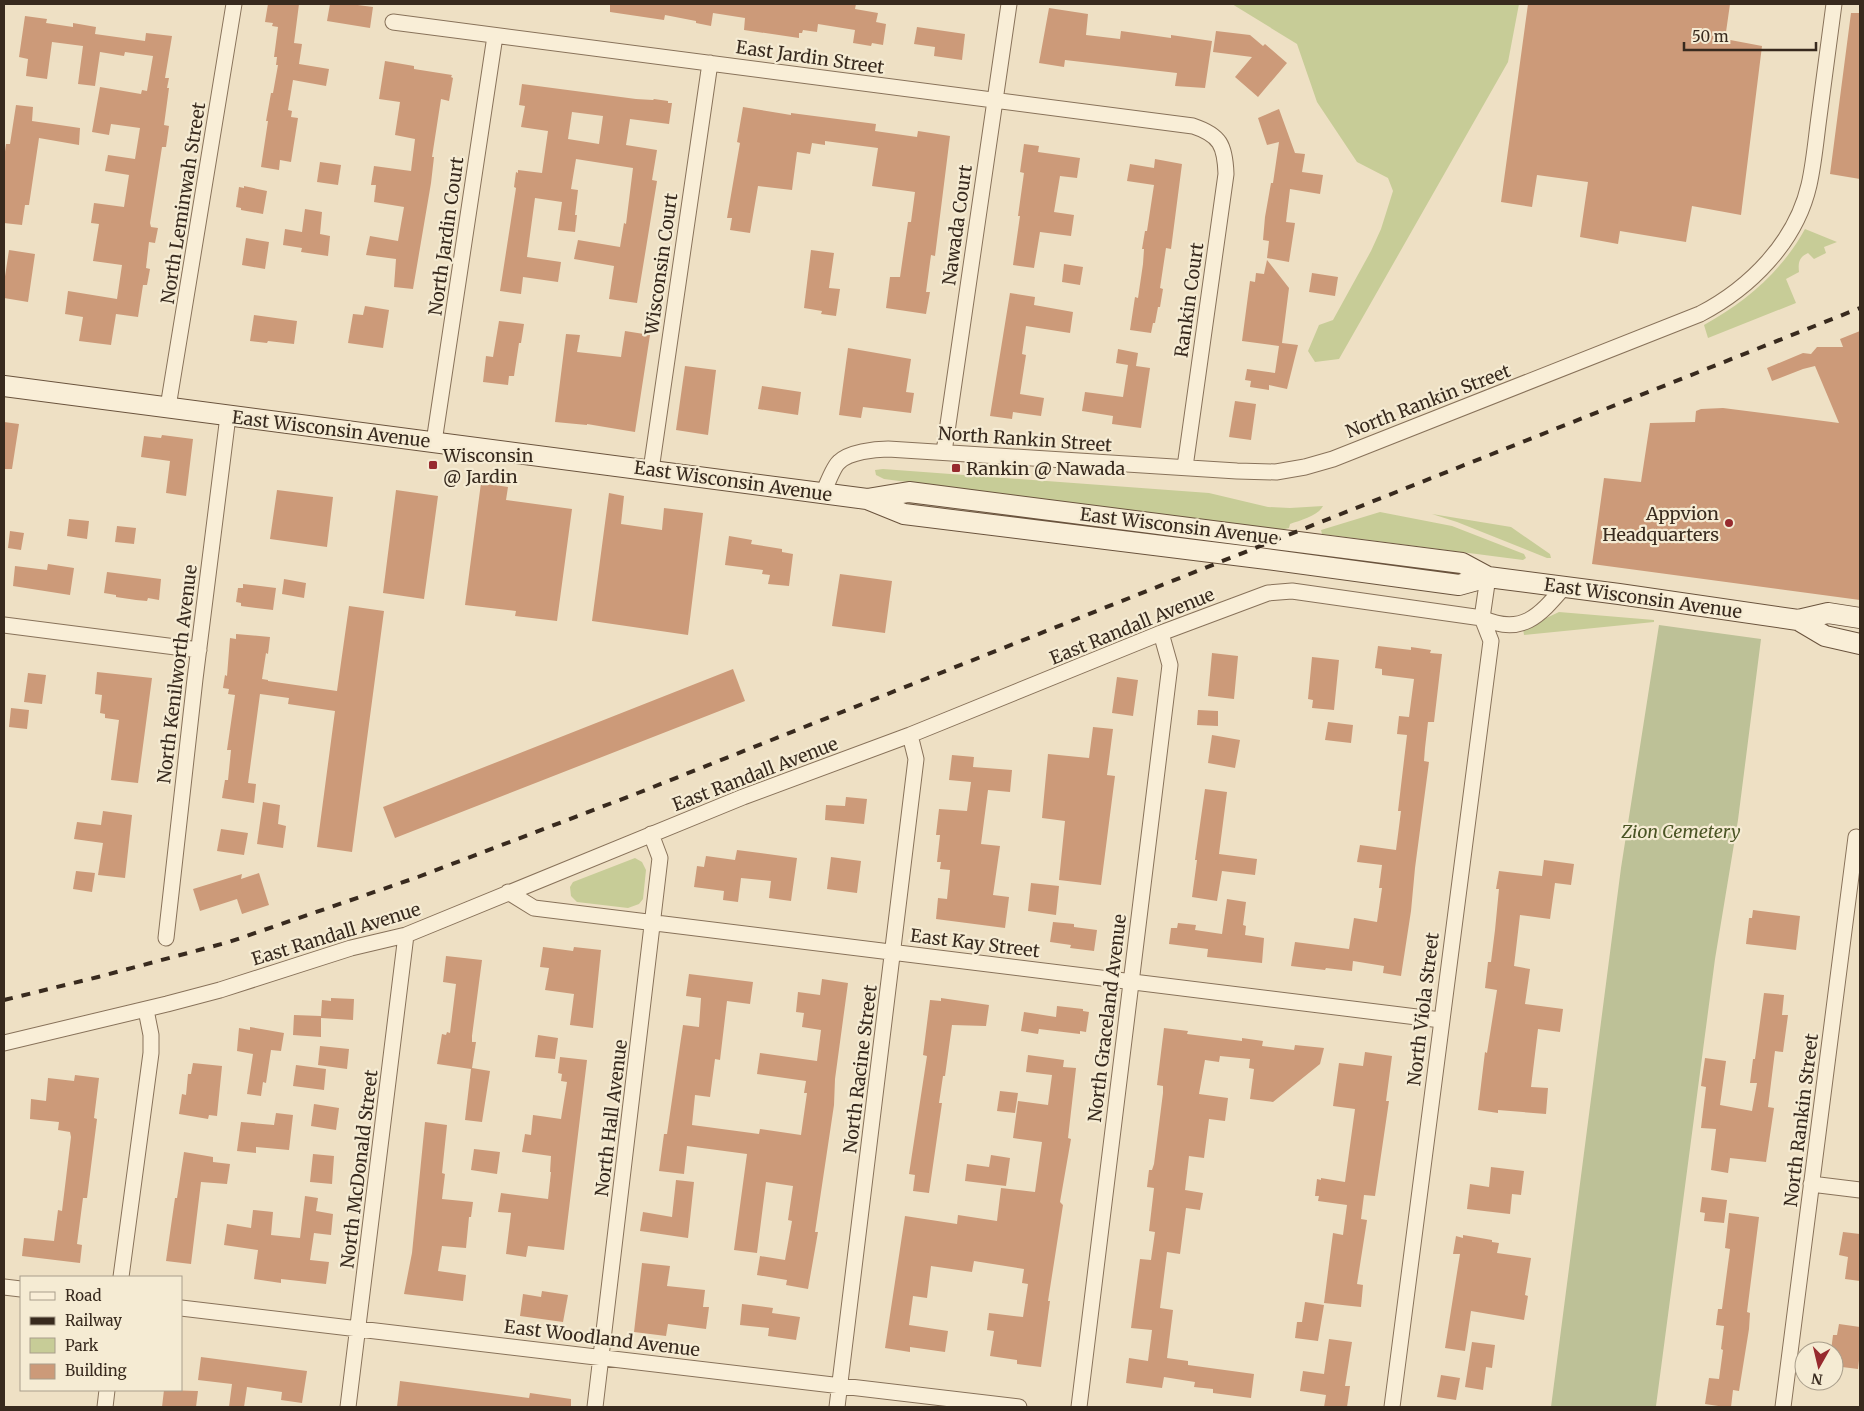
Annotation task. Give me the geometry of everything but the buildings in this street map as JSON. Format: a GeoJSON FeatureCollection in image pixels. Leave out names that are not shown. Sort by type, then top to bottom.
{"type":"FeatureCollection","features":[{"type":"Feature","properties":{"kind":"main road","name":"East Wisconsin Avenue"},"geometry":{"type":"LineString","coordinates":[[4,386],[867,499],[909,492],[1462,563],[1488,578],[1798,620],[1828,614],[1860,618]]}},
{"type":"Feature","properties":{"kind":"main road","name":"East Wisconsin Avenue"},"geometry":{"type":"LineString","coordinates":[[1798,620],[1826,636],[1860,644]]}},
{"type":"Feature","properties":{"kind":"street","name":"North Leminwah Street"},"geometry":{"type":"LineString","coordinates":[[168,407],[232,4]]}},
{"type":"Feature","properties":{"kind":"street","name":"Nawada Court"},"geometry":{"type":"LineString","coordinates":[[944,452],[1009,4]]}},
{"type":"Feature","properties":{"kind":"street","name":"North Rankin Street"},"geometry":{"type":"LineString","coordinates":[[823,493],[839,462],[857,453],[888,449],[1237,471],[1276,472],[1305,467],[1333,458],[1702,313],[1746,284],[1765,266],[1783,242],[1798,215],[1809,186],[1834,4]]}},
{"type":"Feature","properties":{"kind":"street","name":"East Jardin Street"},"geometry":{"type":"LineString","coordinates":[[393,22],[1193,126],[1205,130],[1218,140]]}},
{"type":"Feature","properties":{"kind":"street","name":"North Jardin Court"},"geometry":{"type":"LineString","coordinates":[[434,442],[495,36]]}},
{"type":"Feature","properties":{"kind":"street","name":"Wisconsin Court"},"geometry":{"type":"LineString","coordinates":[[652,470],[710,63]]}},
{"type":"Feature","properties":{"kind":"street","name":"Rankin Court"},"geometry":{"type":"LineString","coordinates":[[1184,467],[1226,174],[1226,156],[1218,140]]}},
{"type":"Feature","properties":{"kind":"street","name":"North Kenilworth Avenue"},"geometry":{"type":"LineString","coordinates":[[166,938],[228,416]]}},
{"type":"Feature","properties":{"kind":"street"},"geometry":{"type":"LineString","coordinates":[[1482,618],[1488,578]]}},
{"type":"Feature","properties":{"kind":"street"},"geometry":{"type":"LineString","coordinates":[[1490,641],[1518,624],[1537,617],[1564,587]]}},
{"type":"Feature","properties":{"kind":"street","name":"East Randall Avenue"},"geometry":{"type":"LineString","coordinates":[[4,1043],[146,1010],[220,990],[351,948],[406,936],[508,892],[743,797],[910,735],[1268,593],[1292,591],[1482,618],[1496,624],[1518,624]]}},
{"type":"Feature","properties":{"kind":"street","name":"North Viola Street"},"geometry":{"type":"LineString","coordinates":[[1392,1407],[1490,641],[1482,618]]}},
{"type":"Feature","properties":{"kind":"street"},"geometry":{"type":"LineString","coordinates":[[4,625],[199,650]]}},
{"type":"Feature","properties":{"kind":"street","name":"North Graceland Avenue"},"geometry":{"type":"LineString","coordinates":[[1079,1407],[1170,665],[1161,634]]}},
{"type":"Feature","properties":{"kind":"street","name":"North Racine Street"},"geometry":{"type":"LineString","coordinates":[[837,1407],[916,759],[910,735]]}},
{"type":"Feature","properties":{"kind":"street","name":"North Hall Avenue"},"geometry":{"type":"LineString","coordinates":[[595,1407],[660,858],[651,834]]}},
{"type":"Feature","properties":{"kind":"street","name":"North Rankin Street"},"geometry":{"type":"LineString","coordinates":[[1783,1407],[1856,837]]}},
{"type":"Feature","properties":{"kind":"street","name":"East Kay Street"},"geometry":{"type":"LineString","coordinates":[[508,892],[534,908],[1441,1020]]}},
{"type":"Feature","properties":{"kind":"street","name":"North McDonald Street"},"geometry":{"type":"LineString","coordinates":[[348,1407],[406,936]]}},
{"type":"Feature","properties":{"kind":"street"},"geometry":{"type":"LineString","coordinates":[[121,1276],[151,1053],[152,1035],[146,1010]]}},
{"type":"Feature","properties":{"kind":"street"},"geometry":{"type":"LineString","coordinates":[[1811,1184],[1860,1190]]}},
{"type":"Feature","properties":{"kind":"street"},"geometry":{"type":"LineString","coordinates":[[4,1287],[20,1289]]}},
{"type":"Feature","properties":{"kind":"street","name":"East Woodland Avenue"},"geometry":{"type":"LineString","coordinates":[[182,1308],[602,1356],[1019,1407]]}},
{"type":"Feature","properties":{"kind":"street"},"geometry":{"type":"LineString","coordinates":[[105,1407],[108,1391]]}},
{"type":"Feature","properties":{"kind":"green space"},"geometry":{"type":"Polygon","coordinates":[[[1232,4],[1519,4],[1508,62],[1339,359],[1315,362],[1308,351],[1319,325],[1333,320],[1371,251],[1381,229],[1393,191],[1388,178],[1357,162],[1317,102],[1297,44],[1232,4]]]}},
{"type":"Feature","properties":{"kind":"green space"},"geometry":{"type":"Polygon","coordinates":[[[1805,229],[1837,242],[1824,247],[1826,253],[1814,259],[1808,253],[1803,256],[1800,261],[1799,272],[1786,279],[1796,303],[1708,338],[1704,325],[1734,306],[1762,284],[1796,244],[1805,229]]]}},
{"type":"Feature","properties":{"kind":"green space"},"geometry":{"type":"Polygon","coordinates":[[[883,469],[1209,493],[1268,507],[1323,506],[1313,515],[1290,524],[1289,528],[1281,530],[884,479],[876,475],[875,470],[883,469]]]}},
{"type":"Feature","properties":{"kind":"green space"},"geometry":{"type":"Polygon","coordinates":[[[1380,512],[1452,526],[1524,554],[1526,558],[1523,560],[1322,534],[1321,530],[1380,512]]]}},
{"type":"Feature","properties":{"kind":"green space"},"geometry":{"type":"Polygon","coordinates":[[[1432,514],[1511,527],[1550,554],[1551,558],[1547,558],[1432,514]]]}},
{"type":"Feature","properties":{"kind":"green space"},"geometry":{"type":"Polygon","coordinates":[[[1559,612],[1654,620],[1654,622],[1524,635],[1523,629],[1559,612]]]}},
{"type":"Feature","properties":{"kind":"green space","name":"Zion Cemetery"},"geometry":{"type":"Polygon","coordinates":[[[1659,625],[1761,639],[1738,820],[1715,959],[1656,1406],[1662,1407],[1551,1407],[1621,868],[1659,625]]]}},
{"type":"Feature","properties":{"kind":"green space"},"geometry":{"type":"Polygon","coordinates":[[[635,858],[642,862],[646,870],[643,899],[639,904],[628,908],[577,902],[571,896],[570,887],[573,882],[635,858]]]}},
{"type":"Feature","properties":{"kind":"railway"},"geometry":{"type":"LineString","coordinates":[[4,1000],[229,942],[418,877],[638,793],[1860,308]]}},
{"type":"Feature","properties":{"kind":"place","name":"Wisconsin @ Jardin"},"geometry":{"type":"Point","coordinates":[433,465]}},
{"type":"Feature","properties":{"kind":"place","name":"Rankin @ Nawada"},"geometry":{"type":"Point","coordinates":[956,468]}},
{"type":"Feature","properties":{"kind":"place","name":"Appvion Headquarters"},"geometry":{"type":"Point","coordinates":[1729,523]}}]}
